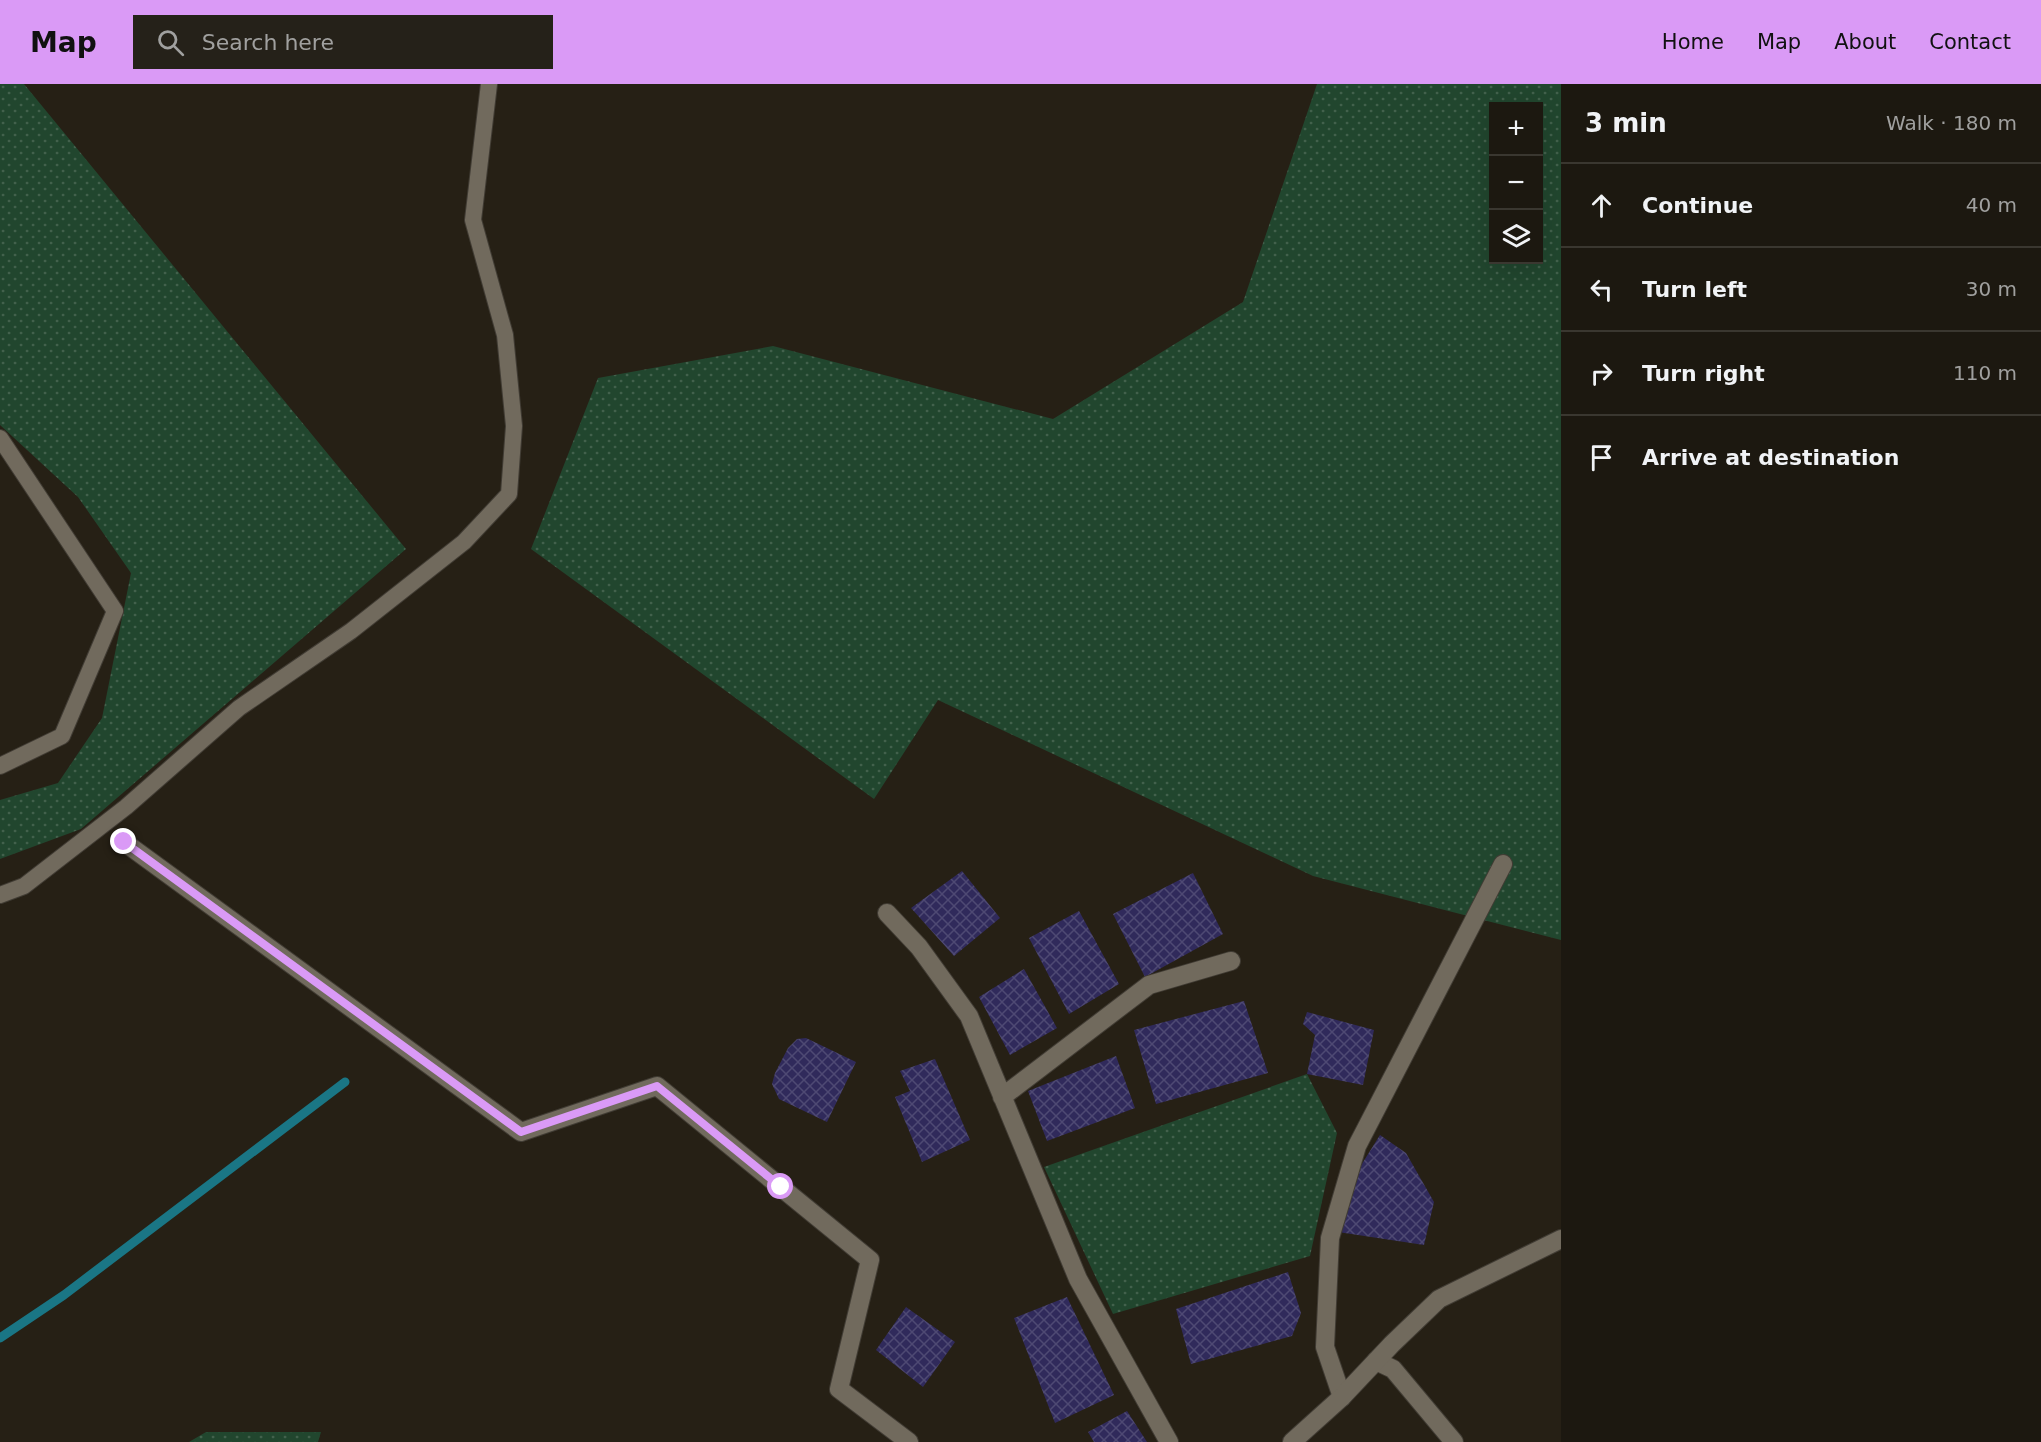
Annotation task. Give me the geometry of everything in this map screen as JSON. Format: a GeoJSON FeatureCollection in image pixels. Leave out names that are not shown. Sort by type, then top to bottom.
{"type":"FeatureCollection","features":[{"type":"Feature","properties":{"kind":"street"},"geometry":{"type":"LineString","coordinates":[[124,842],[521,1132],[657,1086],[870,1260],[839,1389],[909,1442]]}},
{"type":"Feature","properties":{"kind":"street"},"geometry":{"type":"LineString","coordinates":[[1342,1397],[1325,1347],[1330,1238],[1357,1146],[1503,864]]}},
{"type":"Feature","properties":{"kind":"street"},"geometry":{"type":"LineString","coordinates":[[887,913],[919,947],[969,1016],[1078,1279],[1169,1442]]}},
{"type":"Feature","properties":{"kind":"street"},"geometry":{"type":"LineString","coordinates":[[1002,1097],[1149,985],[1230,961]]}},
{"type":"Feature","properties":{"kind":"street"},"geometry":{"type":"LineString","coordinates":[[1292,1442],[1342,1397],[1440,1299],[1561,1239]]}},
{"type":"Feature","properties":{"kind":"street"},"geometry":{"type":"LineString","coordinates":[[1376,1361],[1393,1369],[1454,1442]]}},
{"type":"Feature","properties":{"kind":"lane"},"geometry":{"type":"LineString","coordinates":[[0,895],[24,886],[126,807],[239,708],[360,624],[464,542],[509,494],[514,426],[505,335],[473,219],[489,84]]}},
{"type":"Feature","properties":{"kind":"lane"},"geometry":{"type":"LineString","coordinates":[[0,438],[115,611],[62,736],[0,766]]}},
{"type":"Feature","properties":{"kind":"green space"},"geometry":{"type":"Polygon","coordinates":[[[0,84],[24,84],[406,549],[81,829],[0,859],[0,800],[58,783],[102,718],[131,573],[78,497],[0,425],[0,84]]]}},
{"type":"Feature","properties":{"kind":"green space"},"geometry":{"type":"Polygon","coordinates":[[[1317,84],[1561,84],[1561,940],[1313,876],[938,700],[874,799],[531,549],[598,378],[773,346],[1053,419],[1243,302],[1317,84]]]}},
{"type":"Feature","properties":{"kind":"green space"},"geometry":{"type":"Polygon","coordinates":[[[1307,1074],[1337,1133],[1310,1256],[1113,1314],[1044,1167],[1307,1074]]]}},
{"type":"Feature","properties":{"kind":"green space"},"geometry":{"type":"Polygon","coordinates":[[[206,1432],[321,1432],[318,1442],[189,1442],[206,1432]]]}},
{"type":"Feature","properties":{"kind":"building"},"geometry":{"type":"Polygon","coordinates":[[[962,871],[1000,918],[954,956],[911,908],[962,871]]]}},
{"type":"Feature","properties":{"kind":"building"},"geometry":{"type":"Polygon","coordinates":[[[1193,873],[1223,934],[1145,977],[1113,914],[1193,873]]]}},
{"type":"Feature","properties":{"kind":"building"},"geometry":{"type":"Polygon","coordinates":[[[1079,911],[1119,984],[1069,1014],[1029,938],[1079,911]]]}},
{"type":"Feature","properties":{"kind":"building"},"geometry":{"type":"Polygon","coordinates":[[[1024,969],[1057,1028],[1010,1055],[979,997],[1024,969]]]}},
{"type":"Feature","properties":{"kind":"building"},"geometry":{"type":"Polygon","coordinates":[[[1244,1001],[1268,1073],[1156,1104],[1134,1030],[1244,1001]]]}},
{"type":"Feature","properties":{"kind":"building"},"geometry":{"type":"Polygon","coordinates":[[[1307,1012],[1374,1030],[1363,1085],[1307,1074],[1315,1035],[1303,1024],[1307,1012]]]}},
{"type":"Feature","properties":{"kind":"building"},"geometry":{"type":"Polygon","coordinates":[[[806,1038],[856,1062],[827,1122],[779,1099],[772,1084],[788,1048],[797,1039],[806,1038]]]}},
{"type":"Feature","properties":{"kind":"building"},"geometry":{"type":"Polygon","coordinates":[[[1116,1056],[1135,1108],[1047,1141],[1028,1091],[1116,1056]]]}},
{"type":"Feature","properties":{"kind":"building"},"geometry":{"type":"Polygon","coordinates":[[[935,1059],[970,1140],[922,1162],[895,1097],[910,1091],[900,1071],[935,1059]]]}},
{"type":"Feature","properties":{"kind":"building"},"geometry":{"type":"Polygon","coordinates":[[[1380,1135],[1406,1153],[1434,1202],[1424,1245],[1338,1232],[1343,1194],[1380,1135]]]}},
{"type":"Feature","properties":{"kind":"building"},"geometry":{"type":"Polygon","coordinates":[[[1288,1272],[1301,1313],[1292,1336],[1191,1364],[1176,1309],[1288,1272]]]}},
{"type":"Feature","properties":{"kind":"building"},"geometry":{"type":"Polygon","coordinates":[[[1067,1297],[1114,1395],[1055,1423],[1014,1318],[1067,1297]]]}},
{"type":"Feature","properties":{"kind":"building"},"geometry":{"type":"Polygon","coordinates":[[[906,1307],[955,1342],[923,1387],[876,1350],[906,1307]]]}},
{"type":"Feature","properties":{"kind":"building"},"geometry":{"type":"Polygon","coordinates":[[[1127,1411],[1147,1442],[1094,1442],[1088,1432],[1127,1411]]]}},
{"type":"Feature","properties":{"kind":"waterway"},"geometry":{"type":"LineString","coordinates":[[0,1338],[64,1295],[345,1082]]}},
{"type":"Feature","properties":{"kind":"route"},"geometry":{"type":"LineString","coordinates":[[124,842],[521,1132],[657,1086],[781,1187]]}}]}
